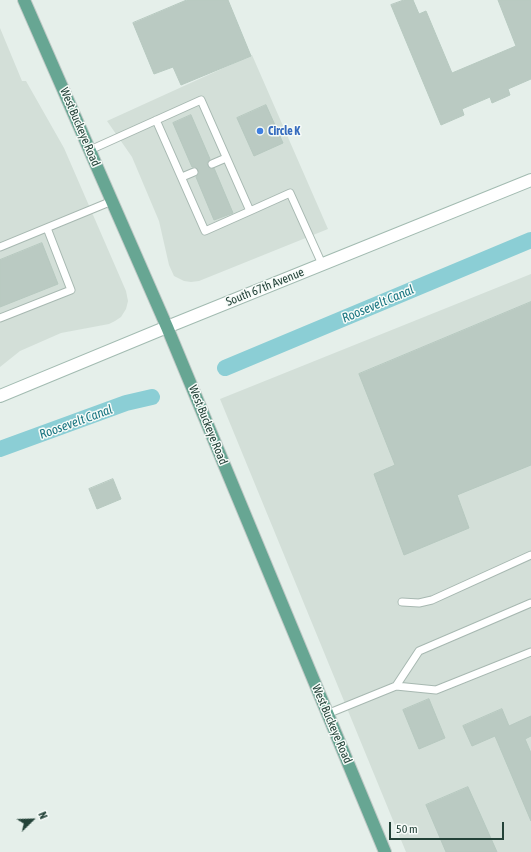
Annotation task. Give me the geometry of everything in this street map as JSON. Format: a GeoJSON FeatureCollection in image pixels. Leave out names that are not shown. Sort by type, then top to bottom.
{"type":"FeatureCollection","features":[{"type":"Feature","properties":{"kind":"main road","name":"West Buckeye Road"},"geometry":{"type":"LineString","coordinates":[[24,0],[167,327],[385,852]]}},
{"type":"Feature","properties":{"kind":"main road","name":"South 67th Avenue"},"geometry":{"type":"LineString","coordinates":[[0,396],[531,180]]}},
{"type":"Feature","properties":{"kind":"lane"},"geometry":{"type":"LineString","coordinates":[[90,150],[201,100],[250,211]]}},
{"type":"Feature","properties":{"kind":"lane"},"geometry":{"type":"LineString","coordinates":[[156,120],[205,231],[290,193],[322,264]]}},
{"type":"Feature","properties":{"kind":"lane"},"geometry":{"type":"LineString","coordinates":[[212,164],[226,158]]}},
{"type":"Feature","properties":{"kind":"lane"},"geometry":{"type":"LineString","coordinates":[[182,177],[194,172]]}},
{"type":"Feature","properties":{"kind":"lane"},"geometry":{"type":"LineString","coordinates":[[0,247],[112,201]]}},
{"type":"Feature","properties":{"kind":"lane"},"geometry":{"type":"LineString","coordinates":[[0,318],[71,290],[46,228]]}},
{"type":"Feature","properties":{"kind":"lane"},"geometry":{"type":"LineString","coordinates":[[402,602],[419,603],[432,600],[531,555]]}},
{"type":"Feature","properties":{"kind":"lane"},"geometry":{"type":"LineString","coordinates":[[396,686],[419,651],[531,603]]}},
{"type":"Feature","properties":{"kind":"lane"},"geometry":{"type":"LineString","coordinates":[[327,714],[396,686],[436,690],[531,652]]}},
{"type":"Feature","properties":{"kind":"shaded area"},"geometry":{"type":"Polygon","coordinates":[[[0,28],[22,81],[26,81],[64,148],[126,291],[128,301],[126,309],[121,317],[115,321],[109,324],[61,333],[20,351],[0,367],[0,28]]]}},
{"type":"Feature","properties":{"kind":"shaded area"},"geometry":{"type":"Polygon","coordinates":[[[252,55],[328,229],[199,281],[184,281],[174,276],[169,265],[159,221],[132,157],[107,121],[252,55]]]}},
{"type":"Feature","properties":{"kind":"shaded area"},"geometry":{"type":"Polygon","coordinates":[[[531,274],[531,852],[406,852],[220,399],[531,274]]]}},
{"type":"Feature","properties":{"kind":"building"},"geometry":{"type":"Polygon","coordinates":[[[187,0],[228,0],[251,56],[181,85],[173,67],[154,74],[133,23],[187,0]]]}},
{"type":"Feature","properties":{"kind":"building"},"geometry":{"type":"Polygon","coordinates":[[[404,0],[413,0],[419,14],[426,11],[452,73],[516,46],[498,0],[531,0],[531,79],[508,89],[510,95],[492,103],[490,97],[462,109],[464,115],[441,125],[391,5],[404,0]]]}},
{"type":"Feature","properties":{"kind":"building","name":"Circle K"},"geometry":{"type":"Polygon","coordinates":[[[266,105],[283,143],[254,156],[237,118],[266,105]]]}},
{"type":"Feature","properties":{"kind":"building"},"geometry":{"type":"Polygon","coordinates":[[[191,115],[210,159],[207,163],[208,166],[211,169],[214,168],[233,213],[214,220],[196,177],[199,173],[198,170],[195,167],[192,167],[173,123],[191,115]]]}},
{"type":"Feature","properties":{"kind":"building"},"geometry":{"type":"Polygon","coordinates":[[[42,243],[58,284],[0,307],[0,260],[42,243]]]}},
{"type":"Feature","properties":{"kind":"building"},"geometry":{"type":"Polygon","coordinates":[[[531,302],[531,465],[457,495],[469,528],[404,555],[374,474],[395,465],[359,374],[531,302]]]}},
{"type":"Feature","properties":{"kind":"building"},"geometry":{"type":"Polygon","coordinates":[[[113,479],[121,499],[97,509],[89,489],[113,479]]]}},
{"type":"Feature","properties":{"kind":"building"},"geometry":{"type":"Polygon","coordinates":[[[429,699],[445,738],[419,749],[403,710],[429,699]]]}},
{"type":"Feature","properties":{"kind":"building"},"geometry":{"type":"Polygon","coordinates":[[[502,709],[509,726],[531,716],[531,736],[525,739],[531,753],[531,821],[495,736],[472,746],[463,726],[502,709]]]}},
{"type":"Feature","properties":{"kind":"building"},"geometry":{"type":"Polygon","coordinates":[[[468,787],[497,852],[446,852],[426,805],[468,787]]]}},
{"type":"Feature","properties":{"kind":"waterway","name":"Roosevelt Canal"},"geometry":{"type":"LineString","coordinates":[[225,368],[531,240]]}},
{"type":"Feature","properties":{"kind":"waterway","name":"Roosevelt Canal"},"geometry":{"type":"LineString","coordinates":[[0,449],[126,403],[152,397]]}},
{"type":"Feature","properties":{"kind":"place","name":"Circle K"},"geometry":{"type":"Point","coordinates":[260,131]}}]}
